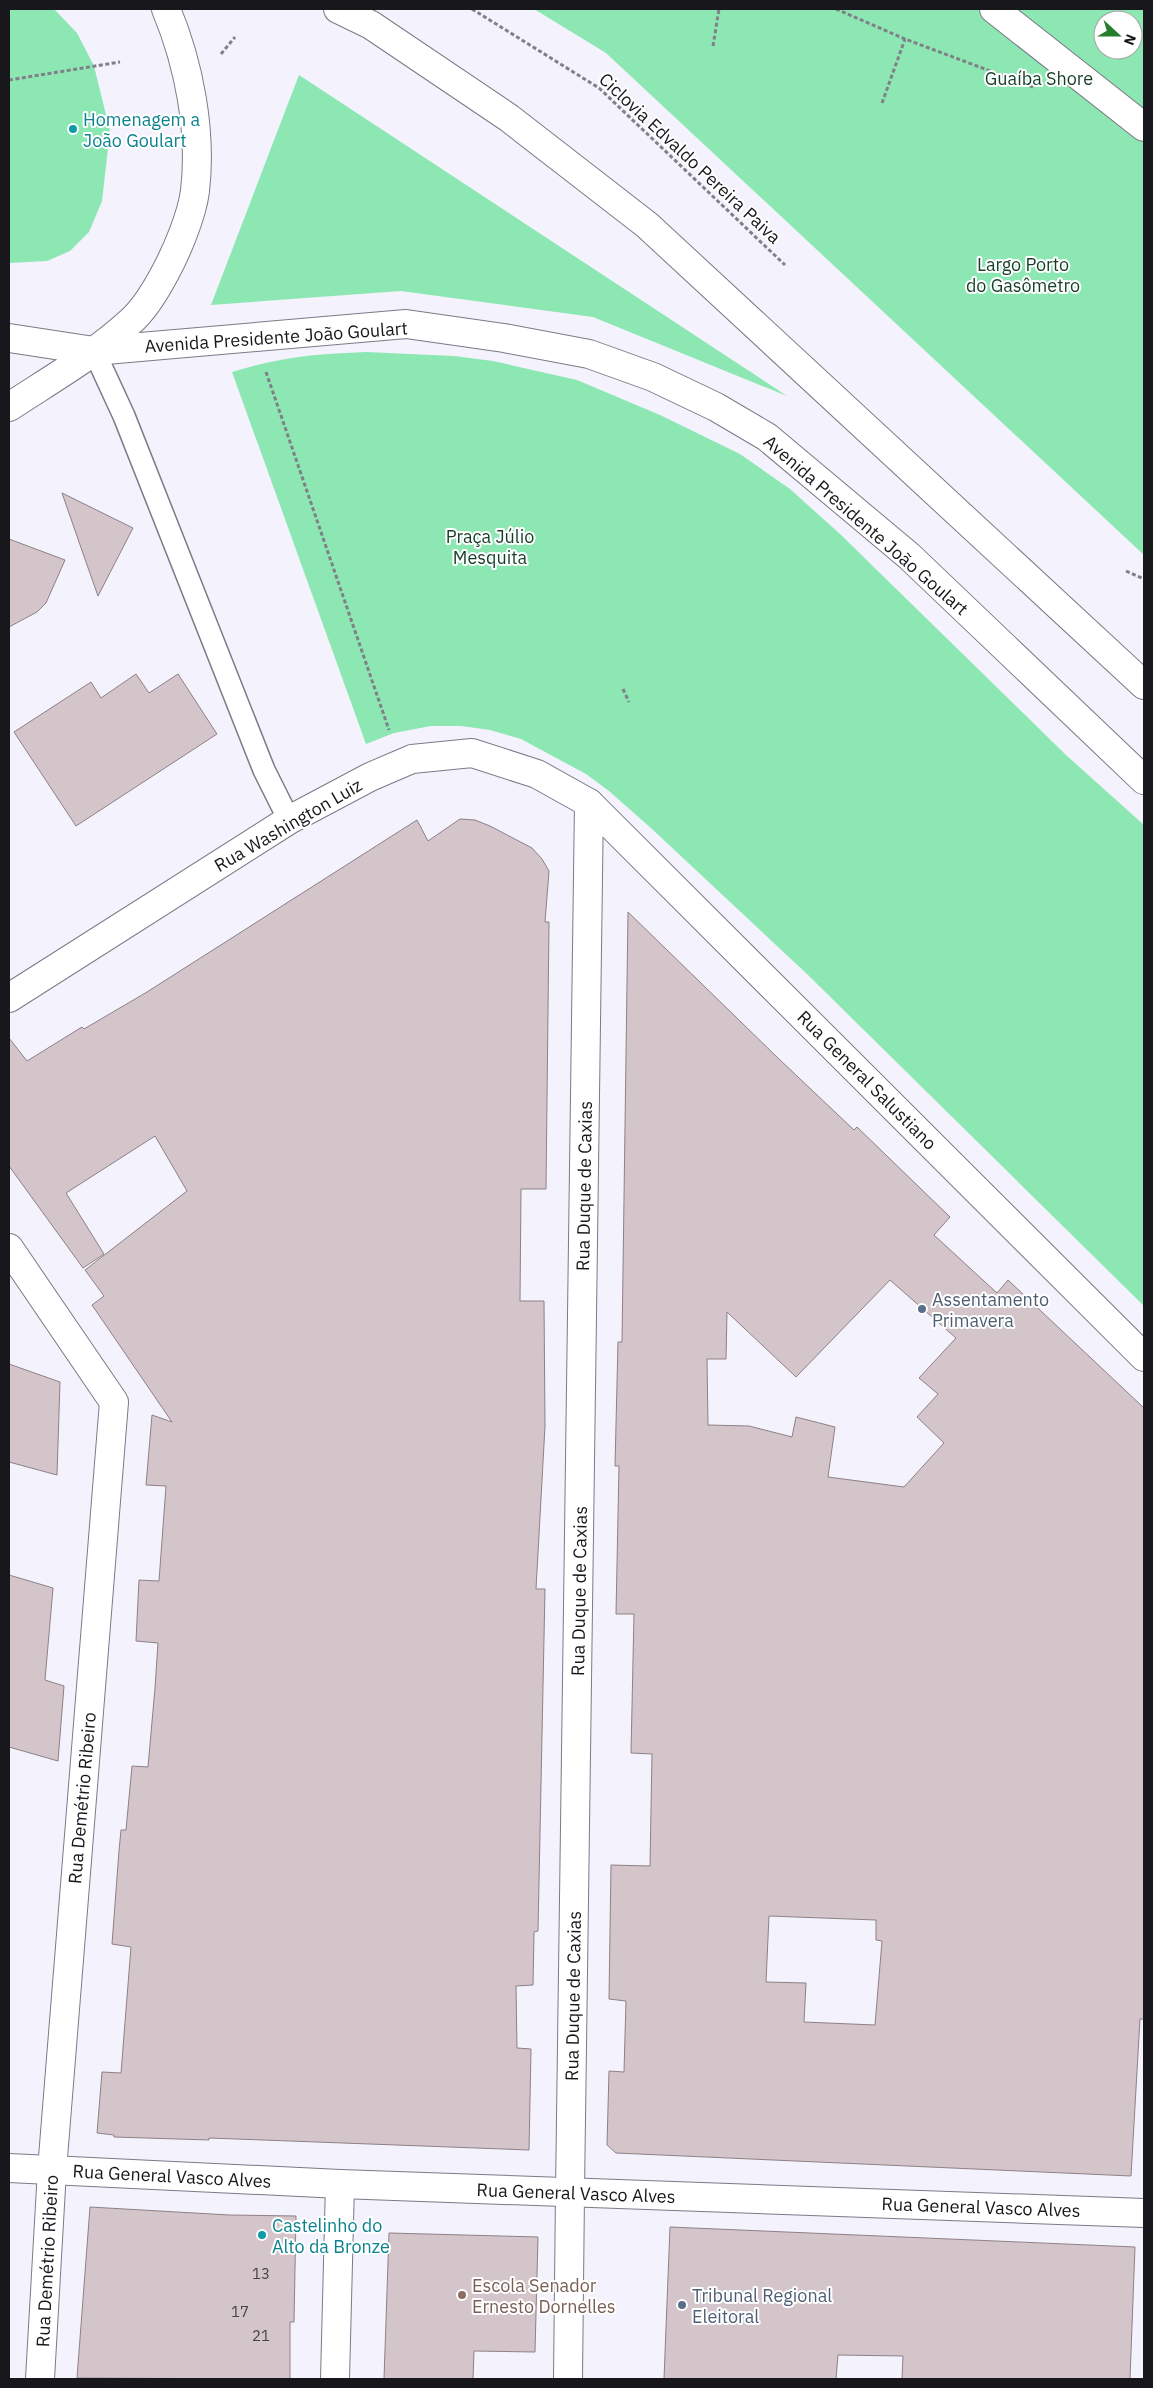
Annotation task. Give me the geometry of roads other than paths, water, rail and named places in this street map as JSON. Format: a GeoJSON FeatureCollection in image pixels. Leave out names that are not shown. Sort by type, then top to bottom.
{"type":"FeatureCollection","features":[{"type":"Feature","properties":{"kind":"street"},"geometry":{"type":"LineString","coordinates":[[9,407],[94,351],[132,321],[157,289],[176,252],[195,193],[196,158],[192,99],[174,31],[166,9]]}},
{"type":"Feature","properties":{"kind":"street"},"geometry":{"type":"LineString","coordinates":[[338,9],[371,25],[509,118],[647,226],[1144,685]]}},
{"type":"Feature","properties":{"kind":"street"},"geometry":{"type":"LineString","coordinates":[[994,9],[1144,127]]}},
{"type":"Feature","properties":{"kind":"street","name":"Avenida Presidente João Goulart"},"geometry":{"type":"LineString","coordinates":[[9,338],[94,351],[252,339],[406,324],[504,338],[589,354],[652,377],[716,407],[767,437],[909,556],[1144,780]]}},
{"type":"Feature","properties":{"kind":"street","name":"Rua Washington Luiz"},"geometry":{"type":"LineString","coordinates":[[9,998],[289,820],[370,777],[412,759],[472,753],[537,774],[589,803]]}},
{"type":"Feature","properties":{"kind":"street","name":"Rua General Salustiano"},"geometry":{"type":"LineString","coordinates":[[589,803],[1144,1357]]}},
{"type":"Feature","properties":{"kind":"street","name":"Rua Duque de Caxias"},"geometry":{"type":"LineString","coordinates":[[568,2379],[589,803]]}},
{"type":"Feature","properties":{"kind":"street","name":"Rua Demétrio Ribeiro"},"geometry":{"type":"LineString","coordinates":[[9,1248],[114,1402],[52,2170],[40,2379]]}},
{"type":"Feature","properties":{"kind":"street","name":"Rua General Vasco Alves"},"geometry":{"type":"LineString","coordinates":[[9,2168],[340,2184],[1144,2213]]}},
{"type":"Feature","properties":{"kind":"street"},"geometry":{"type":"LineString","coordinates":[[335,2379],[340,2184]]}},
{"type":"Feature","properties":{"kind":"lane"},"geometry":{"type":"LineString","coordinates":[[94,351],[124,416],[264,770],[289,820]]}},
{"type":"Feature","properties":{"kind":"place","name":"Homenagem a João Goulart"},"geometry":{"type":"Point","coordinates":[73,129]}},
{"type":"Feature","properties":{"kind":"place","name":"Assentamento Primavera"},"geometry":{"type":"Point","coordinates":[922,1309]}},
{"type":"Feature","properties":{"kind":"place","name":"Castelinho do Alto da Bronze"},"geometry":{"type":"Point","coordinates":[262,2235]}},
{"type":"Feature","properties":{"kind":"place","name":"Escola Senador Ernesto Dornelles"},"geometry":{"type":"Point","coordinates":[462,2295]}},
{"type":"Feature","properties":{"kind":"place","name":"Tribunal Regional Eleitoral"},"geometry":{"type":"Point","coordinates":[682,2305]}},
{"type":"Feature","properties":{"kind":"park label","name":"Guaíba Shore"},"geometry":{"type":"Point","coordinates":[1039,78]}},
{"type":"Feature","properties":{"kind":"park label","name":"Largo Porto do Gasômetro"},"geometry":{"type":"Point","coordinates":[1023,274]}},
{"type":"Feature","properties":{"kind":"park label","name":"Praça Júlio Mesquita"},"geometry":{"type":"Point","coordinates":[490,546]}}]}
